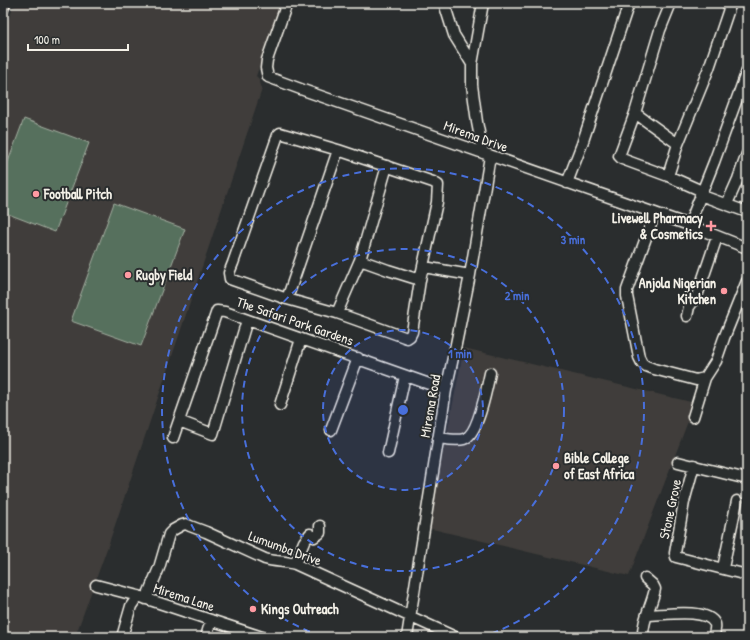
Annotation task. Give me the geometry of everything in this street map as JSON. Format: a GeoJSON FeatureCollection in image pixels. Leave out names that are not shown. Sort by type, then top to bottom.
{"type":"FeatureCollection","features":[{"type":"Feature","properties":{"kind":"street"},"geometry":{"type":"LineString","coordinates":[[3,9],[5,3]]}},
{"type":"Feature","properties":{"kind":"street","name":"Mirema Drive"},"geometry":{"type":"LineString","coordinates":[[287,3],[267,60],[266,68],[268,77],[306,92],[689,225],[747,248]]}},
{"type":"Feature","properties":{"kind":"street","name":"Mirema Road"},"geometry":{"type":"LineString","coordinates":[[407,637],[446,390],[470,275],[486,155],[477,122],[473,92],[472,64],[454,35],[444,3]]}},
{"type":"Feature","properties":{"kind":"street"},"geometry":{"type":"LineString","coordinates":[[472,64],[483,3]]}},
{"type":"Feature","properties":{"kind":"street"},"geometry":{"type":"LineString","coordinates":[[567,183],[582,144],[630,3]]}},
{"type":"Feature","properties":{"kind":"street"},"geometry":{"type":"LineString","coordinates":[[671,3],[660,30],[635,113],[620,156],[622,159],[668,176],[701,193],[747,212]]}},
{"type":"Feature","properties":{"kind":"street"},"geometry":{"type":"LineString","coordinates":[[668,176],[678,144],[709,68],[731,3]]}},
{"type":"Feature","properties":{"kind":"street"},"geometry":{"type":"LineString","coordinates":[[689,225],[747,71]]}},
{"type":"Feature","properties":{"kind":"street"},"geometry":{"type":"LineString","coordinates":[[635,113],[678,144]]}},
{"type":"Feature","properties":{"kind":"street","name":"The Safari Park Gardens"},"geometry":{"type":"LineString","coordinates":[[279,134],[284,134],[338,150],[387,166],[438,185],[437,202],[420,280],[412,332],[410,336],[407,338],[337,313],[232,281],[229,276],[231,268],[279,134]]}},
{"type":"Feature","properties":{"kind":"street","name":"The Safari Park Gardens"},"geometry":{"type":"LineString","coordinates":[[287,298],[338,150]]}},
{"type":"Feature","properties":{"kind":"street"},"geometry":{"type":"LineString","coordinates":[[727,204],[747,154]]}},
{"type":"Feature","properties":{"kind":"street","name":"The Safari Park Gardens"},"geometry":{"type":"LineString","coordinates":[[337,313],[360,260],[387,166]]}},
{"type":"Feature","properties":{"kind":"street"},"geometry":{"type":"LineString","coordinates":[[655,214],[627,290],[640,358],[642,363],[654,369],[696,380],[705,378]]}},
{"type":"Feature","properties":{"kind":"street"},"geometry":{"type":"LineString","coordinates":[[686,316],[689,306],[697,296],[717,237]]}},
{"type":"Feature","properties":{"kind":"street"},"geometry":{"type":"LineString","coordinates":[[360,260],[420,280]]}},
{"type":"Feature","properties":{"kind":"street"},"geometry":{"type":"LineString","coordinates":[[424,267],[470,275]]}},
{"type":"Feature","properties":{"kind":"street"},"geometry":{"type":"LineString","coordinates":[[693,416],[705,378],[716,361],[747,281]]}},
{"type":"Feature","properties":{"kind":"street","name":"The Safari Park Gardens"},"geometry":{"type":"LineString","coordinates":[[173,438],[217,311],[225,312],[446,390]]}},
{"type":"Feature","properties":{"kind":"street"},"geometry":{"type":"LineString","coordinates":[[179,421],[213,434],[247,320]]}},
{"type":"Feature","properties":{"kind":"street"},"geometry":{"type":"LineString","coordinates":[[280,404],[302,340]]}},
{"type":"Feature","properties":{"kind":"street"},"geometry":{"type":"LineString","coordinates":[[331,430],[358,358]]}},
{"type":"Feature","properties":{"kind":"street"},"geometry":{"type":"LineString","coordinates":[[438,438],[463,440],[468,437],[482,410],[490,373]]}},
{"type":"Feature","properties":{"kind":"street"},"geometry":{"type":"LineString","coordinates":[[388,453],[405,376]]}},
{"type":"Feature","properties":{"kind":"street","name":"Stone Grove"},"geometry":{"type":"LineString","coordinates":[[678,462],[747,479]]}},
{"type":"Feature","properties":{"kind":"street","name":"Stone Grove"},"geometry":{"type":"LineString","coordinates":[[694,465],[684,502],[675,556],[677,558],[747,575]]}},
{"type":"Feature","properties":{"kind":"street"},"geometry":{"type":"LineString","coordinates":[[723,568],[737,501]]}},
{"type":"Feature","properties":{"kind":"street","name":"Lumumba Drive"},"geometry":{"type":"LineString","coordinates":[[142,598],[159,568],[170,534],[173,530],[186,524],[265,559],[295,564],[455,637]]}},
{"type":"Feature","properties":{"kind":"street"},"geometry":{"type":"LineString","coordinates":[[295,564],[304,542],[310,534],[314,537],[320,533],[320,526]]}},
{"type":"Feature","properties":{"kind":"street"},"geometry":{"type":"LineString","coordinates":[[643,637],[644,624],[655,588],[653,584],[645,578]]}},
{"type":"Feature","properties":{"kind":"street","name":"Mirema Lane"},"geometry":{"type":"LineString","coordinates":[[96,585],[142,598],[262,637]]}},
{"type":"Feature","properties":{"kind":"street"},"geometry":{"type":"LineString","coordinates":[[122,637],[131,606],[142,598]]}},
{"type":"Feature","properties":{"kind":"street"},"geometry":{"type":"LineString","coordinates":[[648,615],[689,612],[704,616],[715,623],[714,637]]}},
{"type":"Feature","properties":{"kind":"street"},"geometry":{"type":"LineString","coordinates":[[206,637],[211,620]]}},
{"type":"Feature","properties":{"kind":"shaded area"},"geometry":{"type":"Polygon","coordinates":[[[21,3],[282,3],[256,76],[259,79],[262,89],[109,543],[75,637],[3,637],[3,34],[13,7],[21,3]]]}},
{"type":"Feature","properties":{"kind":"shaded area","name":"Bible College of East Africa"},"geometry":{"type":"Polygon","coordinates":[[[464,348],[695,403],[629,576],[428,528],[464,348]]]}},
{"type":"Feature","properties":{"kind":"green space","name":"Football Pitch"},"geometry":{"type":"Polygon","coordinates":[[[24,119],[89,143],[55,232],[3,212],[3,175],[24,119]]]}},
{"type":"Feature","properties":{"kind":"green space","name":"Rugby Field"},"geometry":{"type":"Polygon","coordinates":[[[114,203],[185,229],[141,346],[71,321],[114,203]]]}},
{"type":"Feature","properties":{"kind":"place","name":"Football Pitch"},"geometry":{"type":"Point","coordinates":[36,194]}},
{"type":"Feature","properties":{"kind":"place","name":"Livewell Pharmacy & Cosmetics"},"geometry":{"type":"Point","coordinates":[711,226]}},
{"type":"Feature","properties":{"kind":"place","name":"Rugby Field"},"geometry":{"type":"Point","coordinates":[128,275]}},
{"type":"Feature","properties":{"kind":"place","name":"Anjola Nigerian Kitchen"},"geometry":{"type":"Point","coordinates":[724,291]}},
{"type":"Feature","properties":{"kind":"place","name":"Bible College of East Africa"},"geometry":{"type":"Point","coordinates":[556,466]}},
{"type":"Feature","properties":{"kind":"place","name":"Kings Outreach"},"geometry":{"type":"Point","coordinates":[253,609]}}]}
